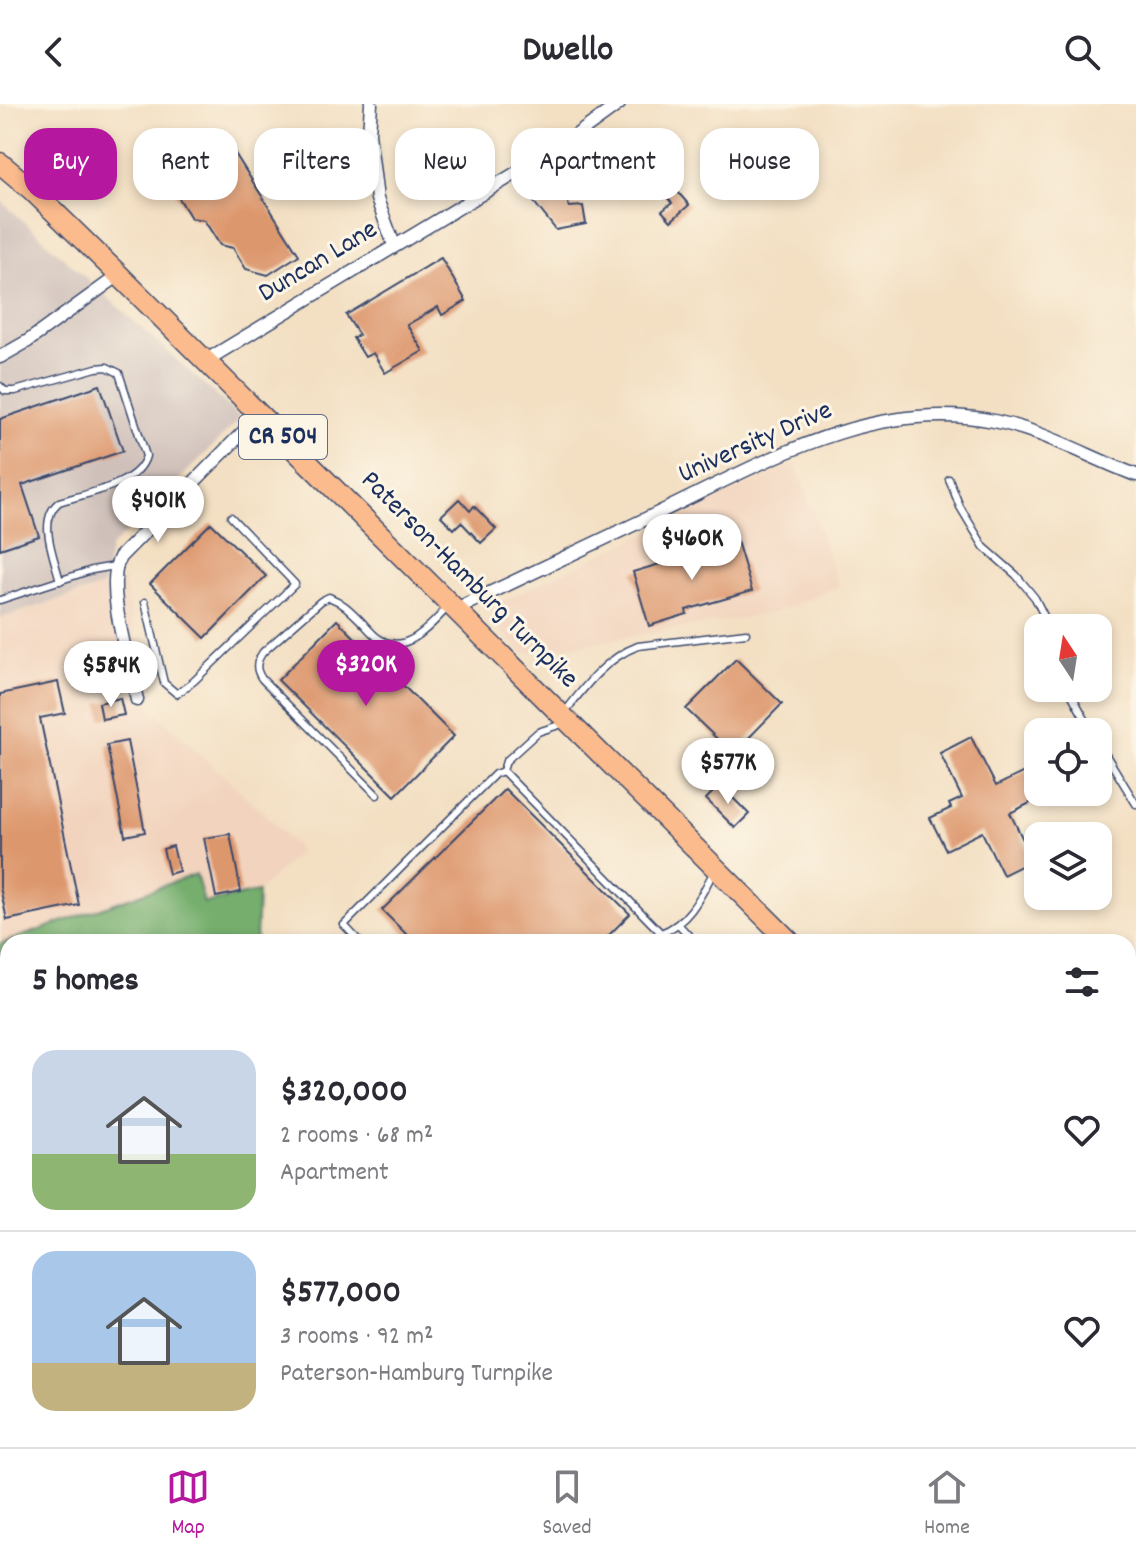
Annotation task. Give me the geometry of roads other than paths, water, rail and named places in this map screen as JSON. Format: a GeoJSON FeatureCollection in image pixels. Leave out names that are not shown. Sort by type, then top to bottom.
{"type":"FeatureCollection","features":[{"type":"Feature","properties":{"kind":"main road","name":"Paterson-Hamburg Turnpike"},"geometry":{"type":"LineString","coordinates":[[0,163],[119,275],[782,934]]}},
{"type":"Feature","properties":{"kind":"street"},"geometry":{"type":"LineString","coordinates":[[371,104],[369,133],[377,199],[394,245]]}},
{"type":"Feature","properties":{"kind":"street","name":"Duncan Lane"},"geometry":{"type":"LineString","coordinates":[[205,361],[564,144],[619,104]]}},
{"type":"Feature","properties":{"kind":"street"},"geometry":{"type":"LineString","coordinates":[[0,357],[28,341],[119,275]]}},
{"type":"Feature","properties":{"kind":"street"},"geometry":{"type":"LineString","coordinates":[[137,700],[114,589],[116,566],[120,557],[260,415]]}},
{"type":"Feature","properties":{"kind":"street","name":"University Drive"},"geometry":{"type":"LineString","coordinates":[[453,606],[795,447],[861,425],[929,417],[993,421],[1045,435],[1136,475]]}},
{"type":"Feature","properties":{"kind":"lane"},"geometry":{"type":"LineString","coordinates":[[0,386],[5,391],[15,391],[96,368],[113,369],[119,373],[146,456],[137,473],[127,480],[59,502],[50,509],[46,521],[60,581]]}},
{"type":"Feature","properties":{"kind":"lane"},"geometry":{"type":"LineString","coordinates":[[949,479],[960,507],[984,547],[1016,575],[1035,598],[1043,614]]}},
{"type":"Feature","properties":{"kind":"lane"},"geometry":{"type":"LineString","coordinates":[[145,602],[164,683],[177,694],[197,679],[295,584],[231,517]]}},
{"type":"Feature","properties":{"kind":"lane"},"geometry":{"type":"LineString","coordinates":[[0,600],[116,566]]}},
{"type":"Feature","properties":{"kind":"lane"},"geometry":{"type":"LineString","coordinates":[[377,795],[262,679],[257,672],[257,661],[263,652],[329,597],[341,602],[378,638],[391,644],[405,643],[426,630],[453,606]]}},
{"type":"Feature","properties":{"kind":"lane"},"geometry":{"type":"LineString","coordinates":[[503,771],[506,761],[538,732],[551,729],[566,718],[586,684],[616,656],[638,646],[746,633]]}},
{"type":"Feature","properties":{"kind":"lane"},"geometry":{"type":"LineString","coordinates":[[1112,765],[1136,804]]}},
{"type":"Feature","properties":{"kind":"lane"},"geometry":{"type":"LineString","coordinates":[[503,771],[661,933],[679,925],[702,895],[716,868]]}},
{"type":"Feature","properties":{"kind":"lane"},"geometry":{"type":"LineString","coordinates":[[352,934],[344,925],[495,774],[503,771]]}},
{"type":"Feature","properties":{"kind":"lane"},"geometry":{"type":"LineString","coordinates":[[1127,790],[1136,785]]}},
{"type":"Feature","properties":{"kind":"lane"},"geometry":{"type":"LineString","coordinates":[[679,925],[687,934]]}}]}
